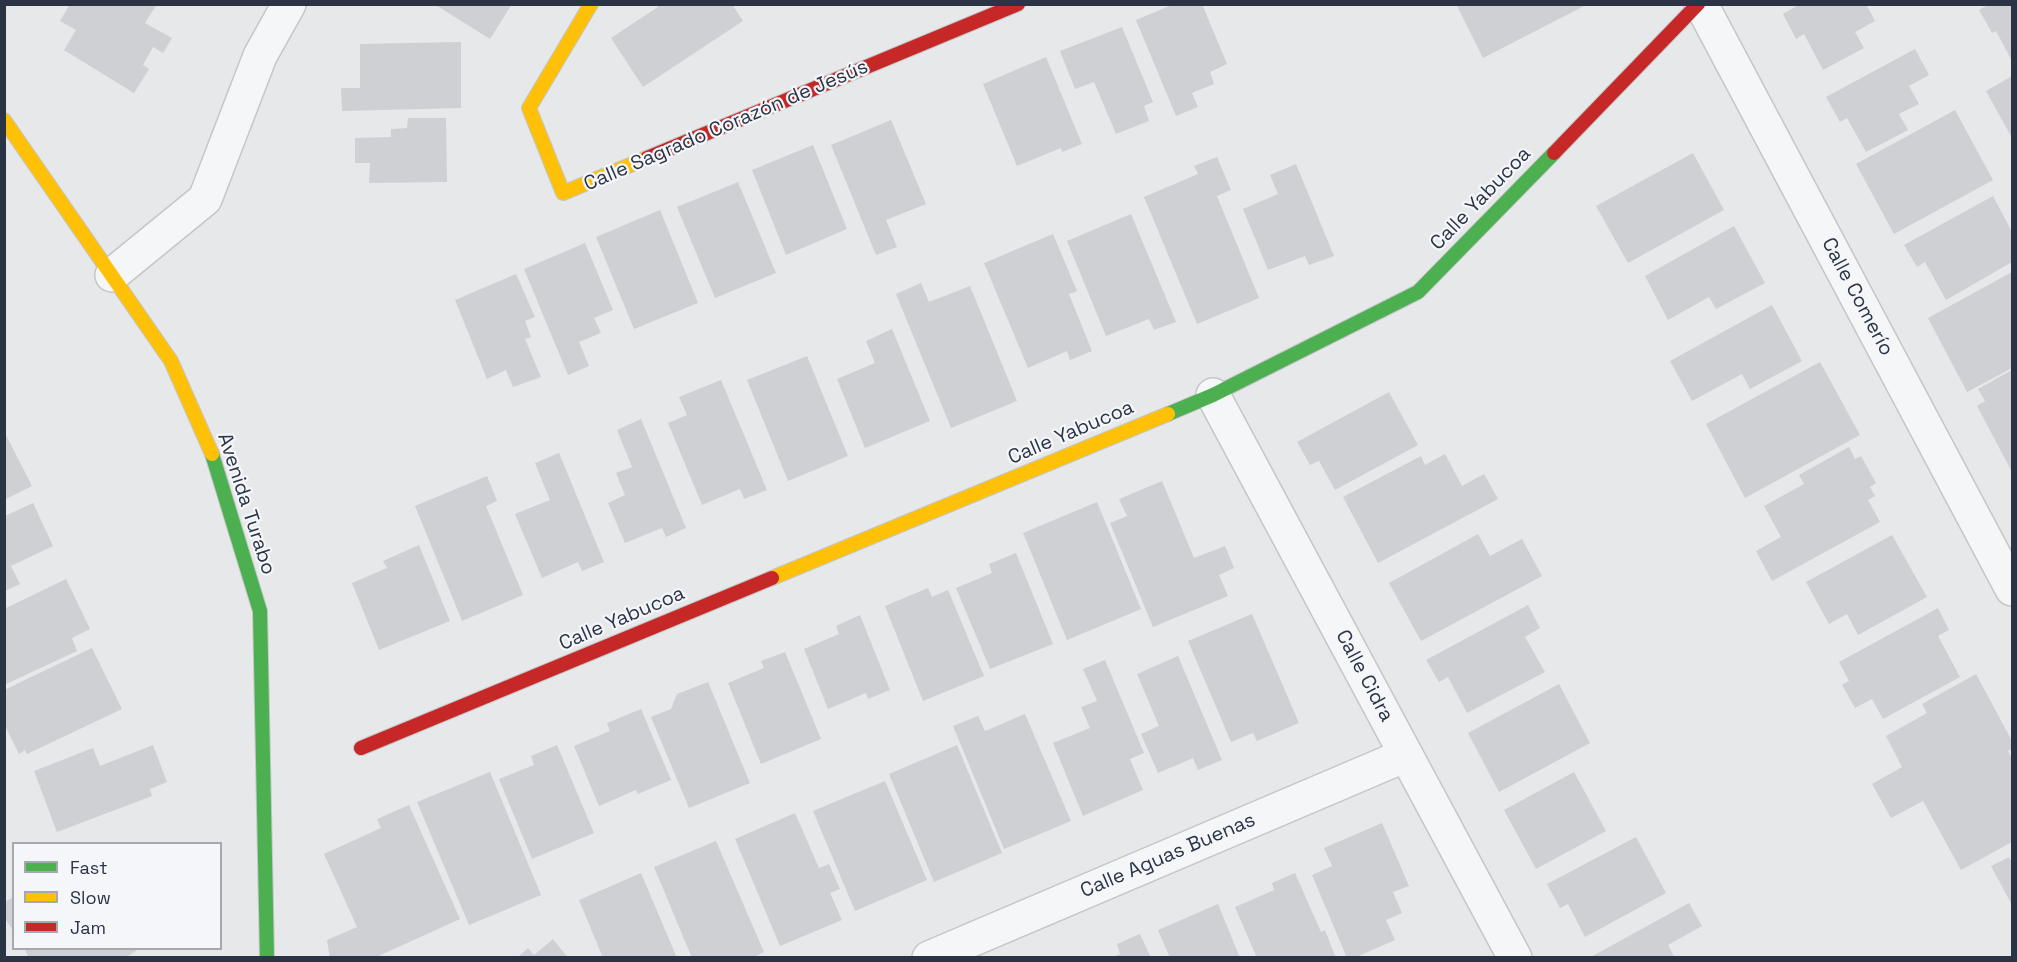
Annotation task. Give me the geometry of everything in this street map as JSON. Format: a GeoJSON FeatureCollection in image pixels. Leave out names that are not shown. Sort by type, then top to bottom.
{"type":"FeatureCollection","features":[{"type":"Feature","properties":{"kind":"street"},"geometry":{"type":"LineString","coordinates":[[112,275],[205,199],[260,56],[289,4]]}},
{"type":"Feature","properties":{"kind":"street","name":"Calle Sagrado Corazón de Jesús"},"geometry":{"type":"LineString","coordinates":[[591,4],[529,108],[563,193],[981,11],[1018,4]]}},
{"type":"Feature","properties":{"kind":"street","name":"Calle Yabucoa"},"geometry":{"type":"LineString","coordinates":[[361,748],[1213,395],[1418,292],[1700,4]]}},
{"type":"Feature","properties":{"kind":"street","name":"Calle Comerío"},"geometry":{"type":"LineString","coordinates":[[1700,4],[2013,589]]}},
{"type":"Feature","properties":{"kind":"street","name":"Avenida Turabo"},"geometry":{"type":"LineString","coordinates":[[4,120],[171,362],[215,461],[260,610],[267,957]]}},
{"type":"Feature","properties":{"kind":"street","name":"Calle Cidra"},"geometry":{"type":"LineString","coordinates":[[1213,395],[1515,957]]}},
{"type":"Feature","properties":{"kind":"street","name":"Calle Aguas Buenas"},"geometry":{"type":"LineString","coordinates":[[929,957],[1406,754]]}},
{"type":"Feature","properties":{"kind":"building"},"geometry":{"type":"Polygon","coordinates":[[[70,4],[157,4],[145,23],[172,38],[163,53],[153,47],[143,65],[149,69],[134,93],[64,50],[76,30],[60,21],[70,4]]]}},
{"type":"Feature","properties":{"kind":"building"},"geometry":{"type":"Polygon","coordinates":[[[434,4],[512,4],[490,39],[434,4]]]}},
{"type":"Feature","properties":{"kind":"building"},"geometry":{"type":"Polygon","coordinates":[[[656,4],[732,4],[743,21],[643,87],[611,38],[658,7],[656,4]]]}},
{"type":"Feature","properties":{"kind":"building"},"geometry":{"type":"Polygon","coordinates":[[[1174,4],[1202,4],[1227,64],[1210,72],[1214,84],[1192,93],[1198,107],[1176,116],[1136,20],[1174,4]]]}},
{"type":"Feature","properties":{"kind":"building"},"geometry":{"type":"Polygon","coordinates":[[[1456,4],[1588,4],[1483,58],[1456,4]]]}},
{"type":"Feature","properties":{"kind":"building"},"geometry":{"type":"Polygon","coordinates":[[[1800,4],[1866,4],[1875,21],[1855,32],[1864,48],[1823,70],[1804,34],[1796,39],[1783,14],[1800,4]]]}},
{"type":"Feature","properties":{"kind":"building"},"geometry":{"type":"Polygon","coordinates":[[[1989,4],[2012,4],[2012,61],[1996,31],[1992,33],[1979,10],[1989,4]]]}},
{"type":"Feature","properties":{"kind":"building"},"geometry":{"type":"Polygon","coordinates":[[[1122,27],[1153,102],[1144,106],[1149,121],[1116,134],[1094,82],[1075,89],[1060,51],[1122,27]]]}},
{"type":"Feature","properties":{"kind":"building"},"geometry":{"type":"Polygon","coordinates":[[[461,42],[461,108],[342,111],[341,88],[360,88],[360,44],[461,42]]]}},
{"type":"Feature","properties":{"kind":"building"},"geometry":{"type":"Polygon","coordinates":[[[1915,49],[1929,75],[1909,86],[1919,104],[1899,114],[1908,130],[1866,152],[1847,118],[1840,122],[1826,97],[1915,49]]]}},
{"type":"Feature","properties":{"kind":"building"},"geometry":{"type":"Polygon","coordinates":[[[1046,57],[1082,144],[1062,152],[1061,148],[1017,166],[983,84],[1046,57]]]}},
{"type":"Feature","properties":{"kind":"building"},"geometry":{"type":"Polygon","coordinates":[[[2012,76],[2012,138],[1986,91],[2012,76]]]}},
{"type":"Feature","properties":{"kind":"building"},"geometry":{"type":"Polygon","coordinates":[[[1955,110],[1993,180],[1894,234],[1856,164],[1955,110]]]}},
{"type":"Feature","properties":{"kind":"building"},"geometry":{"type":"Polygon","coordinates":[[[408,118],[446,118],[447,182],[369,183],[370,163],[355,163],[355,138],[391,137],[391,129],[407,128],[408,118]]]}},
{"type":"Feature","properties":{"kind":"building"},"geometry":{"type":"Polygon","coordinates":[[[891,120],[926,204],[886,220],[897,247],[876,255],[831,145],[891,120]]]}},
{"type":"Feature","properties":{"kind":"building"},"geometry":{"type":"Polygon","coordinates":[[[813,145],[847,229],[786,255],[752,170],[813,145]]]}},
{"type":"Feature","properties":{"kind":"building"},"geometry":{"type":"Polygon","coordinates":[[[1693,153],[1724,210],[1628,263],[1596,206],[1693,153]]]}},
{"type":"Feature","properties":{"kind":"building"},"geometry":{"type":"Polygon","coordinates":[[[1217,157],[1231,190],[1217,196],[1259,298],[1197,324],[1144,197],[1198,174],[1194,166],[1217,157]]]}},
{"type":"Feature","properties":{"kind":"building"},"geometry":{"type":"Polygon","coordinates":[[[1296,164],[1334,256],[1309,265],[1305,256],[1268,270],[1243,209],[1278,194],[1270,175],[1296,164]]]}},
{"type":"Feature","properties":{"kind":"building"},"geometry":{"type":"Polygon","coordinates":[[[738,182],[776,273],[715,298],[677,207],[738,182]]]}},
{"type":"Feature","properties":{"kind":"building"},"geometry":{"type":"Polygon","coordinates":[[[1993,196],[2012,232],[2012,262],[1946,300],[1925,262],[1917,267],[1904,245],[1993,196]]]}},
{"type":"Feature","properties":{"kind":"building"},"geometry":{"type":"Polygon","coordinates":[[[660,210],[698,303],[634,329],[596,237],[660,210]]]}},
{"type":"Feature","properties":{"kind":"building"},"geometry":{"type":"Polygon","coordinates":[[[1131,214],[1176,322],[1154,330],[1149,319],[1106,336],[1067,241],[1131,214]]]}},
{"type":"Feature","properties":{"kind":"building"},"geometry":{"type":"Polygon","coordinates":[[[1734,226],[1765,283],[1716,309],[1709,297],[1668,320],[1645,276],[1734,226]]]}},
{"type":"Feature","properties":{"kind":"building"},"geometry":{"type":"Polygon","coordinates":[[[1053,234],[1077,291],[1069,294],[1092,351],[1070,360],[1067,351],[1028,368],[984,263],[1053,234]]]}},
{"type":"Feature","properties":{"kind":"building"},"geometry":{"type":"Polygon","coordinates":[[[585,243],[613,310],[594,318],[601,333],[579,342],[589,366],[568,375],[524,269],[585,243]]]}},
{"type":"Feature","properties":{"kind":"building"},"geometry":{"type":"Polygon","coordinates":[[[2012,272],[2012,368],[1967,392],[1928,318],[2012,272]]]}},
{"type":"Feature","properties":{"kind":"building"},"geometry":{"type":"Polygon","coordinates":[[[516,274],[535,317],[525,321],[531,337],[525,339],[541,377],[513,387],[506,370],[487,379],[455,300],[516,274]]]}},
{"type":"Feature","properties":{"kind":"building"},"geometry":{"type":"Polygon","coordinates":[[[921,283],[929,302],[970,286],[1017,401],[951,428],[896,294],[921,283]]]}},
{"type":"Feature","properties":{"kind":"building"},"geometry":{"type":"Polygon","coordinates":[[[1772,305],[1802,361],[1750,389],[1742,374],[1692,401],[1670,361],[1772,305]]]}},
{"type":"Feature","properties":{"kind":"building"},"geometry":{"type":"Polygon","coordinates":[[[892,329],[930,421],[865,448],[837,379],[875,363],[866,341],[892,329]]]}},
{"type":"Feature","properties":{"kind":"building"},"geometry":{"type":"Polygon","coordinates":[[[807,356],[848,456],[788,481],[747,380],[807,356]]]}},
{"type":"Feature","properties":{"kind":"building"},"geometry":{"type":"Polygon","coordinates":[[[1820,362],[1860,435],[1745,498],[1706,424],[1820,362]]]}},
{"type":"Feature","properties":{"kind":"building"},"geometry":{"type":"Polygon","coordinates":[[[2012,370],[2012,472],[1977,406],[1985,401],[1978,389],[2012,370]]]}},
{"type":"Feature","properties":{"kind":"building"},"geometry":{"type":"Polygon","coordinates":[[[721,380],[767,490],[744,499],[740,489],[702,505],[668,423],[687,415],[679,397],[721,380]]]}},
{"type":"Feature","properties":{"kind":"building"},"geometry":{"type":"Polygon","coordinates":[[[1389,392],[1418,445],[1335,490],[1319,461],[1310,465],[1297,442],[1389,392]]]}},
{"type":"Feature","properties":{"kind":"building"},"geometry":{"type":"Polygon","coordinates":[[[641,419],[686,528],[666,537],[662,528],[625,543],[608,503],[625,495],[616,473],[632,467],[617,430],[641,419]]]}},
{"type":"Feature","properties":{"kind":"building"},"geometry":{"type":"Polygon","coordinates":[[[4,431],[32,486],[4,500],[4,431]]]}},
{"type":"Feature","properties":{"kind":"building"},"geometry":{"type":"Polygon","coordinates":[[[1849,447],[1855,459],[1861,456],[1876,483],[1870,487],[1875,496],[1868,500],[1880,522],[1772,581],[1756,551],[1781,537],[1764,506],[1804,484],[1799,475],[1849,447]]]}},
{"type":"Feature","properties":{"kind":"building"},"geometry":{"type":"Polygon","coordinates":[[[559,453],[604,562],[582,571],[578,562],[542,578],[515,514],[550,500],[535,463],[559,453]]]}},
{"type":"Feature","properties":{"kind":"building"},"geometry":{"type":"Polygon","coordinates":[[[1445,454],[1462,486],[1484,474],[1498,499],[1378,563],[1343,497],[1421,456],[1425,465],[1445,454]]]}},
{"type":"Feature","properties":{"kind":"building"},"geometry":{"type":"Polygon","coordinates":[[[487,476],[497,501],[486,506],[523,595],[462,621],[415,506],[487,476]]]}},
{"type":"Feature","properties":{"kind":"building"},"geometry":{"type":"Polygon","coordinates":[[[1162,481],[1194,558],[1225,546],[1234,568],[1219,575],[1228,596],[1153,627],[1110,523],[1127,516],[1119,499],[1162,481]]]}},
{"type":"Feature","properties":{"kind":"building"},"geometry":{"type":"Polygon","coordinates":[[[1097,502],[1141,609],[1067,640],[1023,533],[1097,502]]]}},
{"type":"Feature","properties":{"kind":"building"},"geometry":{"type":"Polygon","coordinates":[[[33,503],[53,546],[11,566],[20,584],[5,591],[5,516],[33,503]]]}},
{"type":"Feature","properties":{"kind":"building"},"geometry":{"type":"Polygon","coordinates":[[[1478,534],[1490,556],[1522,539],[1542,576],[1421,641],[1389,583],[1478,534]]]}},
{"type":"Feature","properties":{"kind":"building"},"geometry":{"type":"Polygon","coordinates":[[[1892,535],[1927,597],[1858,635],[1847,614],[1829,624],[1806,582],[1892,535]]]}},
{"type":"Feature","properties":{"kind":"building"},"geometry":{"type":"Polygon","coordinates":[[[419,545],[450,621],[379,650],[352,583],[387,568],[383,561],[419,545]]]}},
{"type":"Feature","properties":{"kind":"building"},"geometry":{"type":"Polygon","coordinates":[[[1016,553],[1053,644],[990,669],[956,588],[992,573],[989,564],[1016,553]]]}},
{"type":"Feature","properties":{"kind":"building"},"geometry":{"type":"Polygon","coordinates":[[[66,579],[90,629],[72,638],[77,651],[4,685],[4,609],[66,579]]]}},
{"type":"Feature","properties":{"kind":"building"},"geometry":{"type":"Polygon","coordinates":[[[928,588],[932,597],[948,590],[984,676],[923,701],[885,606],[928,588]]]}},
{"type":"Feature","properties":{"kind":"building"},"geometry":{"type":"Polygon","coordinates":[[[1528,605],[1540,628],[1525,637],[1545,672],[1467,713],[1448,677],[1439,682],[1426,660],[1528,605]]]}},
{"type":"Feature","properties":{"kind":"building"},"geometry":{"type":"Polygon","coordinates":[[[1938,608],[1949,630],[1938,636],[1960,677],[1883,719],[1872,699],[1855,708],[1842,685],[1849,681],[1839,662],[1938,608]]]}},
{"type":"Feature","properties":{"kind":"building"},"geometry":{"type":"Polygon","coordinates":[[[1252,614],[1299,723],[1257,741],[1253,733],[1231,742],[1188,641],[1252,614]]]}},
{"type":"Feature","properties":{"kind":"building"},"geometry":{"type":"Polygon","coordinates":[[[860,615],[890,690],[868,699],[866,693],[828,709],[804,649],[839,634],[836,626],[860,615]]]}},
{"type":"Feature","properties":{"kind":"building"},"geometry":{"type":"Polygon","coordinates":[[[92,648],[122,709],[27,754],[25,750],[19,754],[4,724],[4,690],[92,648]]]}},
{"type":"Feature","properties":{"kind":"building"},"geometry":{"type":"Polygon","coordinates":[[[785,652],[821,739],[761,764],[728,683],[764,668],[761,661],[785,652]]]}},
{"type":"Feature","properties":{"kind":"building"},"geometry":{"type":"Polygon","coordinates":[[[1178,656],[1222,760],[1198,770],[1193,758],[1158,773],[1141,734],[1159,726],[1137,674],[1178,656]]]}},
{"type":"Feature","properties":{"kind":"building"},"geometry":{"type":"Polygon","coordinates":[[[1105,660],[1144,753],[1130,759],[1143,790],[1083,816],[1053,743],[1090,728],[1081,707],[1097,701],[1083,669],[1105,660]]]}},
{"type":"Feature","properties":{"kind":"building"},"geometry":{"type":"Polygon","coordinates":[[[1976,674],[2012,741],[2012,749],[2008,751],[2012,758],[2012,842],[1961,870],[1923,801],[1891,818],[1872,784],[1902,767],[1886,736],[1927,713],[1922,704],[1976,674]]]}},
{"type":"Feature","properties":{"kind":"building"},"geometry":{"type":"Polygon","coordinates":[[[708,682],[750,783],[689,808],[651,717],[671,709],[677,694],[708,682]]]}},
{"type":"Feature","properties":{"kind":"building"},"geometry":{"type":"Polygon","coordinates":[[[1559,684],[1590,743],[1499,792],[1468,733],[1559,684]]]}},
{"type":"Feature","properties":{"kind":"building"},"geometry":{"type":"Polygon","coordinates":[[[641,709],[671,780],[638,794],[636,790],[599,806],[574,746],[610,731],[607,723],[641,709]]]}},
{"type":"Feature","properties":{"kind":"building"},"geometry":{"type":"Polygon","coordinates":[[[1025,714],[1071,821],[1004,849],[953,726],[978,716],[985,731],[1025,714]]]}},
{"type":"Feature","properties":{"kind":"building"},"geometry":{"type":"Polygon","coordinates":[[[153,745],[167,782],[150,789],[152,796],[57,832],[34,771],[93,748],[100,766],[153,745]]]}},
{"type":"Feature","properties":{"kind":"building"},"geometry":{"type":"Polygon","coordinates":[[[557,745],[594,833],[532,859],[499,779],[534,765],[531,756],[557,745]]]}},
{"type":"Feature","properties":{"kind":"building"},"geometry":{"type":"Polygon","coordinates":[[[957,745],[1002,853],[934,882],[889,774],[957,745]]]}},
{"type":"Feature","properties":{"kind":"building"},"geometry":{"type":"Polygon","coordinates":[[[490,772],[541,895],[469,925],[417,802],[490,772]]]}},
{"type":"Feature","properties":{"kind":"building"},"geometry":{"type":"Polygon","coordinates":[[[1574,772],[1606,831],[1536,869],[1504,810],[1574,772]]]}},
{"type":"Feature","properties":{"kind":"building"},"geometry":{"type":"Polygon","coordinates":[[[885,781],[927,880],[855,911],[813,811],[885,781]]]}},
{"type":"Feature","properties":{"kind":"building"},"geometry":{"type":"Polygon","coordinates":[[[409,805],[460,919],[374,958],[330,958],[327,940],[357,927],[324,854],[381,828],[377,819],[409,805]]]}},
{"type":"Feature","properties":{"kind":"building"},"geometry":{"type":"Polygon","coordinates":[[[795,813],[819,868],[829,864],[840,889],[830,893],[842,920],[780,946],[735,839],[795,813]]]}},
{"type":"Feature","properties":{"kind":"building"},"geometry":{"type":"Polygon","coordinates":[[[1382,823],[1409,886],[1393,892],[1402,913],[1386,920],[1395,940],[1354,958],[1347,958],[1312,875],[1332,866],[1324,848],[1382,823]]]}},
{"type":"Feature","properties":{"kind":"building"},"geometry":{"type":"Polygon","coordinates":[[[1636,837],[1666,893],[1585,937],[1568,904],[1560,908],[1547,884],[1636,837]]]}},
{"type":"Feature","properties":{"kind":"building"},"geometry":{"type":"Polygon","coordinates":[[[716,841],[764,952],[752,958],[692,958],[654,867],[716,841]]]}},
{"type":"Feature","properties":{"kind":"building"},"geometry":{"type":"Polygon","coordinates":[[[2009,857],[2010,860],[2012,858],[2012,905],[1991,866],[2009,857]]]}},
{"type":"Feature","properties":{"kind":"building"},"geometry":{"type":"Polygon","coordinates":[[[641,873],[677,958],[603,958],[579,900],[641,873]]]}},
{"type":"Feature","properties":{"kind":"building"},"geometry":{"type":"Polygon","coordinates":[[[1295,873],[1321,932],[1325,930],[1336,958],[1257,958],[1235,907],[1274,890],[1272,883],[1295,873]]]}},
{"type":"Feature","properties":{"kind":"building"},"geometry":{"type":"Polygon","coordinates":[[[12,898],[12,929],[4,917],[4,902],[12,898]]]}},
{"type":"Feature","properties":{"kind":"building"},"geometry":{"type":"Polygon","coordinates":[[[1689,903],[1702,926],[1668,945],[1675,958],[1589,958],[1689,903]]]}},
{"type":"Feature","properties":{"kind":"building"},"geometry":{"type":"Polygon","coordinates":[[[1218,904],[1240,958],[1170,958],[1158,930],[1218,904]]]}},
{"type":"Feature","properties":{"kind":"building"},"geometry":{"type":"Polygon","coordinates":[[[1140,934],[1151,958],[1112,958],[1120,954],[1117,944],[1140,934]]]}},
{"type":"Feature","properties":{"kind":"building"},"geometry":{"type":"Polygon","coordinates":[[[553,939],[568,958],[517,958],[528,948],[534,955],[553,939]]]}},
{"type":"Feature","properties":{"kind":"building"},"geometry":{"type":"Polygon","coordinates":[[[25,950],[137,950],[125,958],[29,958],[25,950]]]}},
{"type":"Feature","properties":{"kind":"traffic: fast"},"geometry":{"type":"LineString","coordinates":[[1168,414],[1213,395],[1418,292],[1554,153]]}},
{"type":"Feature","properties":{"kind":"traffic: fast"},"geometry":{"type":"LineString","coordinates":[[212,454],[260,611],[267,958]]}},
{"type":"Feature","properties":{"kind":"traffic: slow"},"geometry":{"type":"LineString","coordinates":[[591,4],[529,108],[563,193],[647,158]]}},
{"type":"Feature","properties":{"kind":"traffic: slow"},"geometry":{"type":"LineString","coordinates":[[4,120],[171,361],[212,454]]}},
{"type":"Feature","properties":{"kind":"traffic: slow"},"geometry":{"type":"LineString","coordinates":[[772,578],[1168,414]]}},
{"type":"Feature","properties":{"kind":"traffic: jam"},"geometry":{"type":"LineString","coordinates":[[647,158],[1018,4]]}},
{"type":"Feature","properties":{"kind":"traffic: jam"},"geometry":{"type":"LineString","coordinates":[[1554,153],[1698,4]]}},
{"type":"Feature","properties":{"kind":"traffic: jam"},"geometry":{"type":"LineString","coordinates":[[361,748],[772,578]]}}]}
